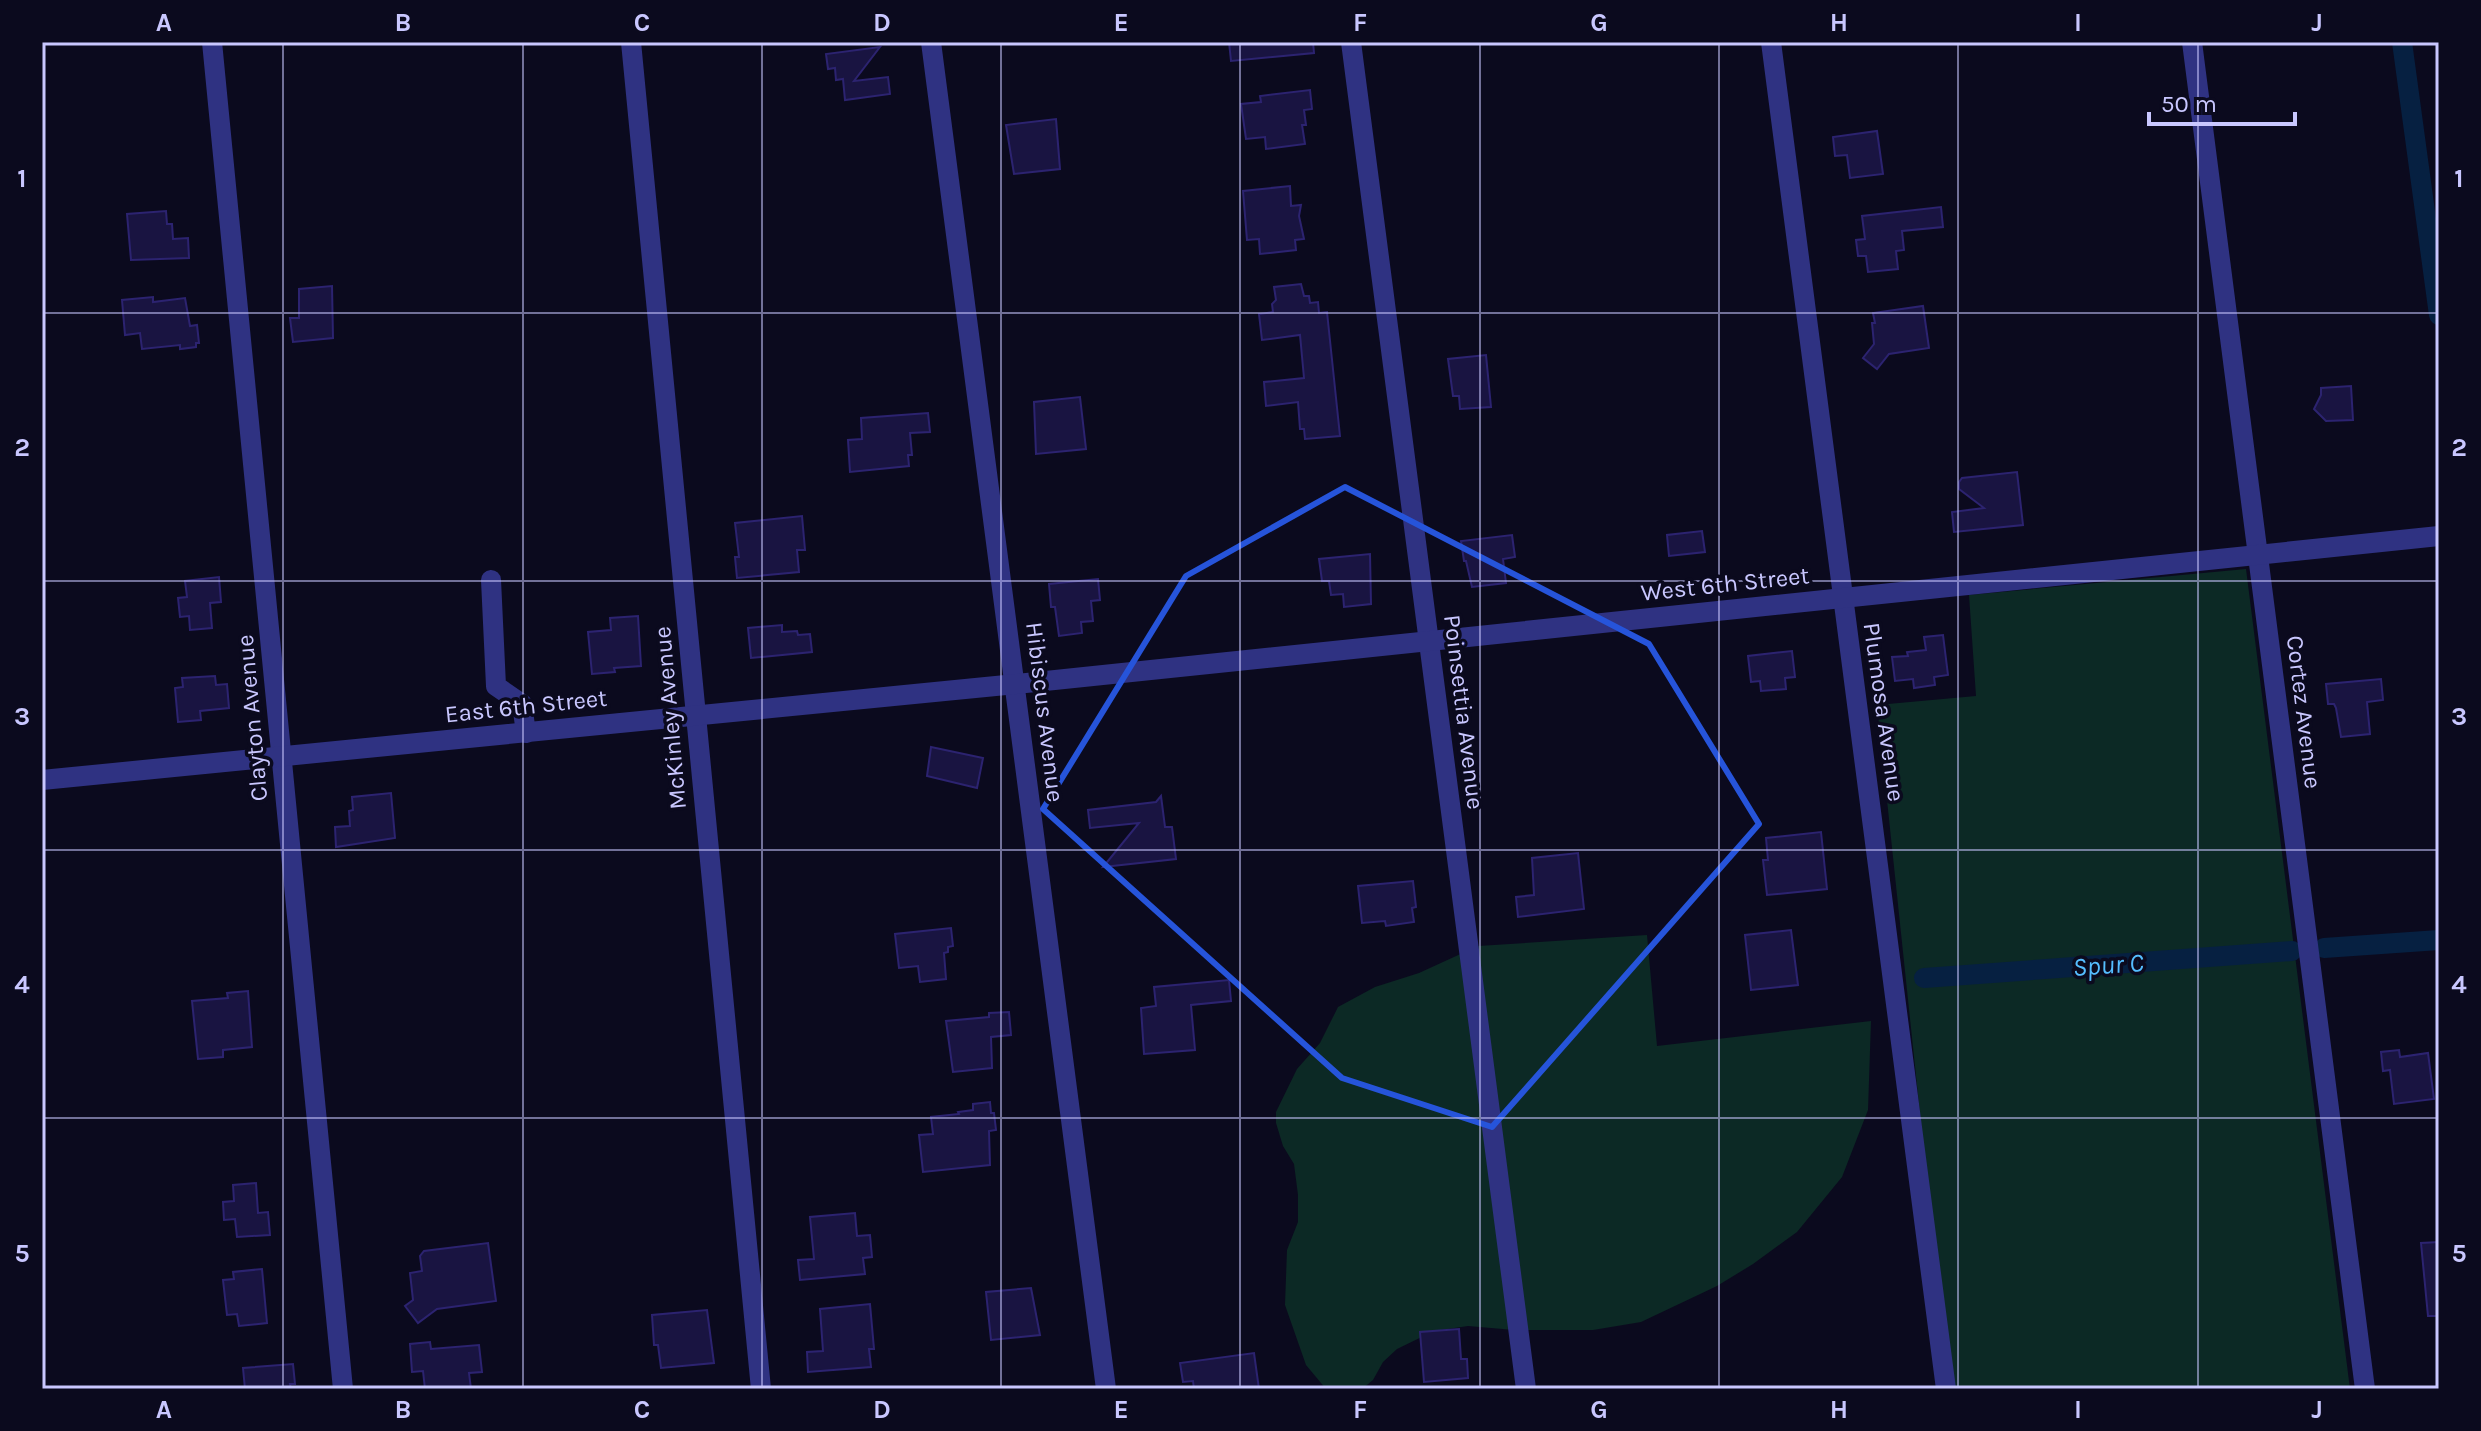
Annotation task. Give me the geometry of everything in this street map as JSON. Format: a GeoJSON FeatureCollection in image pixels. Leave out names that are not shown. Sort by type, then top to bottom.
{"type":"FeatureCollection","features":[{"type":"Feature","properties":{"kind":"street","name":"Clayton Avenue"},"geometry":{"type":"LineString","coordinates":[[212,42],[343,1389]]}},
{"type":"Feature","properties":{"kind":"street","name":"McKinley Avenue"},"geometry":{"type":"LineString","coordinates":[[631,42],[761,1389]]}},
{"type":"Feature","properties":{"kind":"street","name":"Hibiscus Avenue"},"geometry":{"type":"LineString","coordinates":[[931,42],[1106,1389]]}},
{"type":"Feature","properties":{"kind":"street","name":"Poinsettia Avenue"},"geometry":{"type":"LineString","coordinates":[[1351,42],[1526,1389]]}},
{"type":"Feature","properties":{"kind":"street","name":"Plumosa Avenue"},"geometry":{"type":"LineString","coordinates":[[1771,42],[1946,1389]]}},
{"type":"Feature","properties":{"kind":"street","name":"Cortez Avenue"},"geometry":{"type":"LineString","coordinates":[[2192,42],[2365,1389]]}},
{"type":"Feature","properties":{"kind":"street","name":"West 6th Street"},"geometry":{"type":"LineString","coordinates":[[1016,684],[2439,536]]}},
{"type":"Feature","properties":{"kind":"street"},"geometry":{"type":"LineString","coordinates":[[491,580],[496,686],[522,704],[526,733]]}},
{"type":"Feature","properties":{"kind":"street","name":"East 6th Street"},"geometry":{"type":"LineString","coordinates":[[42,780],[1016,684]]}},
{"type":"Feature","properties":{"kind":"highlighted area"},"geometry":{"type":"Polygon","coordinates":[[[1345,487],[1649,644],[1759,824],[1492,1127],[1342,1078],[1043,809],[1186,576],[1345,487]]]}},
{"type":"Feature","properties":{"kind":"green space"},"geometry":{"type":"Polygon","coordinates":[[[2246,569],[2350,1389],[1949,1389],[1877,705],[1976,696],[1969,595],[2246,569]]]}},
{"type":"Feature","properties":{"kind":"green space"},"geometry":{"type":"Polygon","coordinates":[[[1647,935],[1657,1046],[1871,1021],[1868,1110],[1842,1177],[1797,1232],[1753,1264],[1717,1286],[1641,1322],[1593,1330],[1514,1330],[1468,1326],[1434,1331],[1397,1349],[1362,1389],[1326,1389],[1306,1365],[1285,1305],[1287,1250],[1298,1222],[1298,1195],[1294,1164],[1283,1146],[1276,1112],[1297,1069],[1320,1043],[1338,1007],[1375,987],[1419,973],[1478,946],[1647,935]]]}},
{"type":"Feature","properties":{"kind":"building"},"geometry":{"type":"Polygon","coordinates":[[[1229,42],[1313,42],[1314,53],[1231,61],[1229,42]]]}},
{"type":"Feature","properties":{"kind":"building"},"geometry":{"type":"Polygon","coordinates":[[[880,47],[854,81],[888,77],[890,94],[845,100],[843,79],[836,80],[835,68],[828,69],[826,54],[880,47]]]}},
{"type":"Feature","properties":{"kind":"building"},"geometry":{"type":"Polygon","coordinates":[[[1310,90],[1312,109],[1304,110],[1306,125],[1302,125],[1305,144],[1266,149],[1265,137],[1246,139],[1241,104],[1261,102],[1260,96],[1310,90]]]}},
{"type":"Feature","properties":{"kind":"building"},"geometry":{"type":"Polygon","coordinates":[[[1056,119],[1060,169],[1014,174],[1006,125],[1056,119]]]}},
{"type":"Feature","properties":{"kind":"building"},"geometry":{"type":"Polygon","coordinates":[[[1877,131],[1883,174],[1850,178],[1847,155],[1835,156],[1833,137],[1877,131]]]}},
{"type":"Feature","properties":{"kind":"building"},"geometry":{"type":"Polygon","coordinates":[[[1290,186],[1291,206],[1301,205],[1299,216],[1304,239],[1295,240],[1296,250],[1260,254],[1259,239],[1247,240],[1243,191],[1290,186]]]}},
{"type":"Feature","properties":{"kind":"building"},"geometry":{"type":"Polygon","coordinates":[[[1941,207],[1943,227],[1902,231],[1904,250],[1896,251],[1898,269],[1868,272],[1866,256],[1858,256],[1856,240],[1865,239],[1862,216],[1941,207]]]}},
{"type":"Feature","properties":{"kind":"building"},"geometry":{"type":"Polygon","coordinates":[[[166,211],[167,224],[172,224],[173,239],[188,238],[189,258],[131,260],[127,214],[166,211]]]}},
{"type":"Feature","properties":{"kind":"building"},"geometry":{"type":"Polygon","coordinates":[[[1301,284],[1304,296],[1309,296],[1310,303],[1318,302],[1319,313],[1327,312],[1340,436],[1305,439],[1304,429],[1300,429],[1298,402],[1266,406],[1264,382],[1304,378],[1300,335],[1262,340],[1259,314],[1273,312],[1272,304],[1276,300],[1274,287],[1301,284]]]}},
{"type":"Feature","properties":{"kind":"building"},"geometry":{"type":"Polygon","coordinates":[[[332,286],[333,338],[293,342],[290,318],[299,318],[299,289],[332,286]]]}},
{"type":"Feature","properties":{"kind":"building"},"geometry":{"type":"Polygon","coordinates":[[[153,297],[153,302],[185,298],[190,326],[197,325],[199,343],[196,347],[180,349],[180,345],[142,349],[140,333],[125,335],[122,300],[153,297]]]}},
{"type":"Feature","properties":{"kind":"building"},"geometry":{"type":"Polygon","coordinates":[[[1923,306],[1929,348],[1889,354],[1877,369],[1863,358],[1874,344],[1873,313],[1923,306]]]}},
{"type":"Feature","properties":{"kind":"building"},"geometry":{"type":"Polygon","coordinates":[[[1486,355],[1491,407],[1460,409],[1459,396],[1453,396],[1448,359],[1486,355]]]}},
{"type":"Feature","properties":{"kind":"building"},"geometry":{"type":"Polygon","coordinates":[[[2351,386],[2353,420],[2326,421],[2314,409],[2321,388],[2351,386]]]}},
{"type":"Feature","properties":{"kind":"building"},"geometry":{"type":"Polygon","coordinates":[[[1080,397],[1086,449],[1036,454],[1034,402],[1080,397]]]}},
{"type":"Feature","properties":{"kind":"building"},"geometry":{"type":"Polygon","coordinates":[[[928,413],[930,432],[910,433],[912,455],[908,455],[909,466],[850,472],[848,440],[862,439],[861,418],[928,413]]]}},
{"type":"Feature","properties":{"kind":"building"},"geometry":{"type":"Polygon","coordinates":[[[2017,472],[2023,525],[1954,532],[1952,512],[1984,508],[1959,489],[1962,478],[2017,472]]]}},
{"type":"Feature","properties":{"kind":"building"},"geometry":{"type":"Polygon","coordinates":[[[802,516],[805,550],[797,550],[799,572],[737,578],[735,557],[739,557],[735,523],[802,516]]]}},
{"type":"Feature","properties":{"kind":"building"},"geometry":{"type":"Polygon","coordinates":[[[1702,531],[1705,552],[1669,556],[1667,535],[1702,531]]]}},
{"type":"Feature","properties":{"kind":"building"},"geometry":{"type":"Polygon","coordinates":[[[1512,535],[1515,557],[1503,559],[1506,583],[1472,587],[1461,541],[1512,535]]]}},
{"type":"Feature","properties":{"kind":"building"},"geometry":{"type":"Polygon","coordinates":[[[1370,554],[1371,604],[1344,607],[1343,594],[1331,595],[1329,581],[1322,581],[1319,559],[1370,554]]]}},
{"type":"Feature","properties":{"kind":"building"},"geometry":{"type":"Polygon","coordinates":[[[219,577],[221,602],[210,603],[212,628],[190,630],[189,616],[180,617],[178,598],[187,597],[185,581],[219,577]]]}},
{"type":"Feature","properties":{"kind":"building"},"geometry":{"type":"Polygon","coordinates":[[[1098,579],[1100,600],[1091,601],[1093,621],[1081,622],[1082,633],[1059,636],[1049,584],[1098,579]]]}},
{"type":"Feature","properties":{"kind":"building"},"geometry":{"type":"Polygon","coordinates":[[[638,616],[641,666],[592,674],[588,632],[611,630],[610,618],[638,616]]]}},
{"type":"Feature","properties":{"kind":"building"},"geometry":{"type":"Polygon","coordinates":[[[782,625],[782,632],[810,634],[812,652],[751,658],[748,628],[782,625]]]}},
{"type":"Feature","properties":{"kind":"building"},"geometry":{"type":"Polygon","coordinates":[[[1943,635],[1948,675],[1934,677],[1935,685],[1914,688],[1913,679],[1895,681],[1892,657],[1926,650],[1924,637],[1943,635]]]}},
{"type":"Feature","properties":{"kind":"building"},"geometry":{"type":"Polygon","coordinates":[[[1792,651],[1795,677],[1785,678],[1786,689],[1761,691],[1760,681],[1751,682],[1748,656],[1792,651]]]}},
{"type":"Feature","properties":{"kind":"building"},"geometry":{"type":"Polygon","coordinates":[[[215,676],[216,685],[227,684],[229,708],[200,711],[201,720],[178,722],[175,688],[183,687],[182,678],[215,676]]]}},
{"type":"Feature","properties":{"kind":"building"},"geometry":{"type":"Polygon","coordinates":[[[2381,679],[2383,700],[2367,702],[2370,734],[2341,737],[2336,708],[2334,704],[2328,704],[2326,684],[2381,679]]]}},
{"type":"Feature","properties":{"kind":"building"},"geometry":{"type":"Polygon","coordinates":[[[931,747],[983,758],[977,788],[927,776],[931,747]]]}},
{"type":"Feature","properties":{"kind":"building"},"geometry":{"type":"Polygon","coordinates":[[[391,793],[395,838],[336,847],[335,827],[350,826],[352,797],[391,793]]]}},
{"type":"Feature","properties":{"kind":"building"},"geometry":{"type":"Polygon","coordinates":[[[1161,796],[1165,827],[1172,827],[1176,859],[1103,867],[1139,823],[1090,828],[1088,810],[1156,802],[1161,796]]]}},
{"type":"Feature","properties":{"kind":"building"},"geometry":{"type":"Polygon","coordinates":[[[1821,832],[1827,889],[1767,895],[1763,860],[1768,860],[1766,838],[1821,832]]]}},
{"type":"Feature","properties":{"kind":"building"},"geometry":{"type":"Polygon","coordinates":[[[1578,853],[1584,909],[1518,917],[1516,897],[1534,895],[1532,858],[1578,853]]]}},
{"type":"Feature","properties":{"kind":"building"},"geometry":{"type":"Polygon","coordinates":[[[1413,881],[1414,922],[1386,926],[1385,921],[1362,923],[1358,886],[1413,881]]]}},
{"type":"Feature","properties":{"kind":"building"},"geometry":{"type":"Polygon","coordinates":[[[951,928],[953,946],[944,953],[946,979],[920,982],[918,966],[899,968],[895,934],[951,928]]]}},
{"type":"Feature","properties":{"kind":"building"},"geometry":{"type":"Polygon","coordinates":[[[1791,930],[1798,985],[1751,990],[1745,935],[1791,930]]]}},
{"type":"Feature","properties":{"kind":"building"},"geometry":{"type":"Polygon","coordinates":[[[1229,980],[1231,1001],[1191,1005],[1195,1050],[1144,1054],[1141,1008],[1156,1006],[1154,987],[1229,980]]]}},
{"type":"Feature","properties":{"kind":"building"},"geometry":{"type":"Polygon","coordinates":[[[248,991],[252,1047],[223,1050],[223,1057],[198,1059],[192,1001],[228,998],[227,993],[248,991]]]}},
{"type":"Feature","properties":{"kind":"building"},"geometry":{"type":"Polygon","coordinates":[[[1009,1012],[1011,1035],[991,1037],[992,1068],[953,1072],[946,1021],[1009,1012]]]}},
{"type":"Feature","properties":{"kind":"building"},"geometry":{"type":"Polygon","coordinates":[[[2399,1050],[2400,1057],[2428,1053],[2434,1099],[2394,1104],[2390,1070],[2383,1071],[2381,1052],[2399,1050]]]}},
{"type":"Feature","properties":{"kind":"building"},"geometry":{"type":"Polygon","coordinates":[[[990,1102],[996,1130],[989,1131],[990,1165],[923,1172],[919,1135],[933,1134],[931,1117],[959,1114],[973,1110],[973,1104],[990,1102]]]}},
{"type":"Feature","properties":{"kind":"building"},"geometry":{"type":"Polygon","coordinates":[[[256,1183],[258,1213],[268,1212],[270,1235],[237,1237],[235,1219],[224,1220],[223,1202],[234,1201],[233,1185],[256,1183]]]}},
{"type":"Feature","properties":{"kind":"building"},"geometry":{"type":"Polygon","coordinates":[[[855,1213],[857,1236],[870,1235],[872,1257],[863,1258],[865,1274],[800,1280],[798,1260],[814,1259],[810,1217],[855,1213]]]}},
{"type":"Feature","properties":{"kind":"building"},"geometry":{"type":"Polygon","coordinates":[[[2439,1242],[2439,1316],[2428,1316],[2421,1243],[2439,1242]]]}},
{"type":"Feature","properties":{"kind":"building"},"geometry":{"type":"Polygon","coordinates":[[[488,1243],[496,1301],[437,1309],[418,1323],[405,1306],[413,1300],[410,1273],[422,1271],[420,1256],[424,1251],[488,1243]]]}},
{"type":"Feature","properties":{"kind":"building"},"geometry":{"type":"Polygon","coordinates":[[[262,1269],[267,1323],[239,1326],[237,1314],[227,1315],[223,1280],[234,1279],[233,1272],[262,1269]]]}},
{"type":"Feature","properties":{"kind":"building"},"geometry":{"type":"Polygon","coordinates":[[[1031,1288],[1040,1335],[991,1340],[986,1292],[1031,1288]]]}},
{"type":"Feature","properties":{"kind":"building"},"geometry":{"type":"Polygon","coordinates":[[[870,1304],[874,1349],[869,1349],[871,1367],[808,1372],[807,1352],[823,1351],[820,1309],[870,1304]]]}},
{"type":"Feature","properties":{"kind":"building"},"geometry":{"type":"Polygon","coordinates":[[[707,1310],[714,1363],[661,1368],[658,1345],[654,1345],[652,1315],[707,1310]]]}},
{"type":"Feature","properties":{"kind":"building"},"geometry":{"type":"Polygon","coordinates":[[[1459,1329],[1461,1359],[1467,1359],[1468,1378],[1424,1382],[1420,1332],[1459,1329]]]}},
{"type":"Feature","properties":{"kind":"building"},"geometry":{"type":"Polygon","coordinates":[[[430,1342],[431,1349],[479,1345],[482,1372],[469,1373],[471,1389],[425,1389],[423,1371],[412,1372],[410,1344],[430,1342]]]}},
{"type":"Feature","properties":{"kind":"building"},"geometry":{"type":"Polygon","coordinates":[[[1254,1353],[1259,1389],[1194,1389],[1193,1381],[1183,1382],[1180,1363],[1254,1353]]]}},
{"type":"Feature","properties":{"kind":"building"},"geometry":{"type":"Polygon","coordinates":[[[293,1364],[295,1384],[290,1384],[291,1389],[245,1389],[243,1368],[293,1364]]]}},
{"type":"Feature","properties":{"kind":"waterway","name":"Spur C"},"geometry":{"type":"LineString","coordinates":[[2402,42],[2439,315]]}},
{"type":"Feature","properties":{"kind":"waterway","name":"Spur C"},"geometry":{"type":"LineString","coordinates":[[2324,948],[2439,940]]}},
{"type":"Feature","properties":{"kind":"waterway","name":"Spur C"},"geometry":{"type":"LineString","coordinates":[[1924,978],[2292,951]]}}]}
